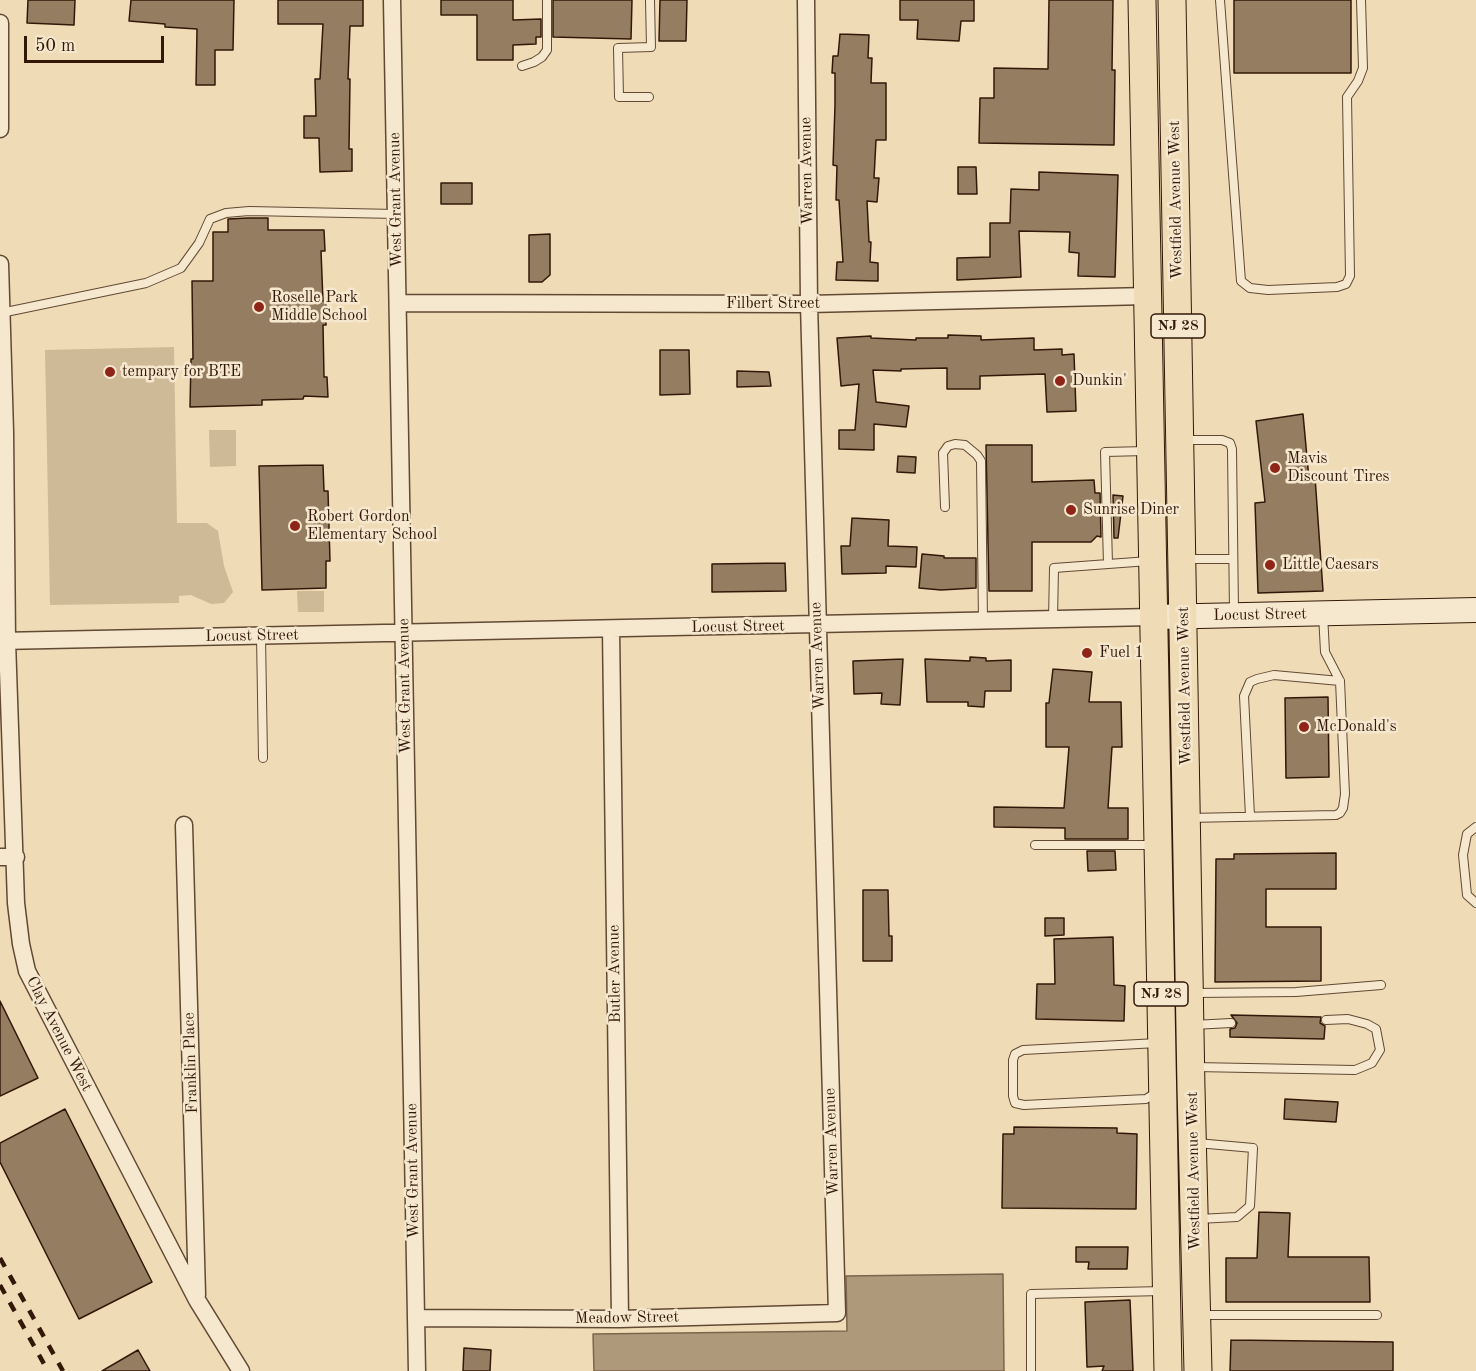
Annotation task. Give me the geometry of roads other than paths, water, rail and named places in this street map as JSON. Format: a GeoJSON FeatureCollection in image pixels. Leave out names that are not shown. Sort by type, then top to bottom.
{"type":"FeatureCollection","features":[{"type":"Feature","properties":{"kind":"main road","name":"Westfield Avenue West"},"geometry":{"type":"LineString","coordinates":[[1142,0],[1168,1371]]}},
{"type":"Feature","properties":{"kind":"main road","name":"Westfield Avenue West"},"geometry":{"type":"LineString","coordinates":[[1172,0],[1198,1371]]}},
{"type":"Feature","properties":{"kind":"main road"},"geometry":{"type":"LineString","coordinates":[[1163,1088],[1191,1078]]}},
{"type":"Feature","properties":{"kind":"street","name":"West Grant Avenue"},"geometry":{"type":"LineString","coordinates":[[392,0],[417,1371]]}},
{"type":"Feature","properties":{"kind":"street","name":"Warren Avenue"},"geometry":{"type":"LineString","coordinates":[[806,0],[809,304],[837,1313]]}},
{"type":"Feature","properties":{"kind":"street"},"geometry":{"type":"LineString","coordinates":[[0,23],[0,129]]}},
{"type":"Feature","properties":{"kind":"street","name":"Clay Avenue West"},"geometry":{"type":"LineString","coordinates":[[0,264],[3,641],[8,857],[21,944],[27,971],[197,1300],[241,1371]]}},
{"type":"Feature","properties":{"kind":"street","name":"Filbert Street"},"geometry":{"type":"LineString","coordinates":[[398,303],[809,304],[1147,296]]}},
{"type":"Feature","properties":{"kind":"street","name":"Locust Street"},"geometry":{"type":"LineString","coordinates":[[3,641],[1476,610]]}},
{"type":"Feature","properties":{"kind":"street","name":"Butler Avenue"},"geometry":{"type":"LineString","coordinates":[[611,629],[620,1319]]}},
{"type":"Feature","properties":{"kind":"street","name":"Franklin Place"},"geometry":{"type":"LineString","coordinates":[[184,825],[197,1300]]}},
{"type":"Feature","properties":{"kind":"street","name":"Meadow Street"},"geometry":{"type":"LineString","coordinates":[[416,1318],[620,1319],[837,1313]]}},
{"type":"Feature","properties":{"kind":"lane"},"geometry":{"type":"LineString","coordinates":[[522,66],[542,57],[547,50],[547,0]]}},
{"type":"Feature","properties":{"kind":"lane"},"geometry":{"type":"LineString","coordinates":[[650,97],[619,97],[618,48],[651,47],[651,0]]}},
{"type":"Feature","properties":{"kind":"lane"},"geometry":{"type":"LineString","coordinates":[[1220,0],[1240,281],[1250,288],[1268,290],[1337,287],[1346,284],[1350,276],[1347,97],[1358,81],[1363,68],[1361,0]]}},
{"type":"Feature","properties":{"kind":"lane"},"geometry":{"type":"LineString","coordinates":[[1,313],[146,283],[181,268],[199,243],[210,219],[226,213],[249,211],[396,214]]}},
{"type":"Feature","properties":{"kind":"lane"},"geometry":{"type":"LineString","coordinates":[[1180,440],[1222,440],[1230,443],[1232,449],[1234,615]]}},
{"type":"Feature","properties":{"kind":"lane"},"geometry":{"type":"LineString","coordinates":[[945,507],[943,453],[948,446],[965,445],[981,461],[983,621]]}},
{"type":"Feature","properties":{"kind":"lane"},"geometry":{"type":"LineString","coordinates":[[1108,564],[1105,452],[1150,451]]}},
{"type":"Feature","properties":{"kind":"lane"},"geometry":{"type":"LineString","coordinates":[[1183,560],[1233,559]]}},
{"type":"Feature","properties":{"kind":"lane"},"geometry":{"type":"LineString","coordinates":[[1053,620],[1054,568],[1152,561]]}},
{"type":"Feature","properties":{"kind":"lane"},"geometry":{"type":"LineString","coordinates":[[1188,818],[1336,815],[1340,813],[1345,794],[1340,681],[1324,652],[1323,614]]}},
{"type":"Feature","properties":{"kind":"lane"},"geometry":{"type":"LineString","coordinates":[[261,636],[263,758]]}},
{"type":"Feature","properties":{"kind":"lane"},"geometry":{"type":"LineString","coordinates":[[1250,816],[1244,696],[1250,682],[1274,675],[1340,681]]}},
{"type":"Feature","properties":{"kind":"lane"},"geometry":{"type":"LineString","coordinates":[[1476,827],[1467,834],[1463,855],[1467,895],[1476,903]]}},
{"type":"Feature","properties":{"kind":"lane"},"geometry":{"type":"LineString","coordinates":[[1035,844],[1158,846]]}},
{"type":"Feature","properties":{"kind":"lane"},"geometry":{"type":"LineString","coordinates":[[1190,993],[1296,992],[1381,985]]}},
{"type":"Feature","properties":{"kind":"lane"},"geometry":{"type":"LineString","coordinates":[[1191,1078],[1355,1070],[1372,1063],[1380,1050],[1376,1029],[1348,1019],[1326,1020]]}},
{"type":"Feature","properties":{"kind":"lane"},"geometry":{"type":"LineString","coordinates":[[1191,1025],[1231,1023]]}},
{"type":"Feature","properties":{"kind":"lane"},"geometry":{"type":"LineString","coordinates":[[1162,1043],[1023,1050],[1016,1054],[1013,1060],[1013,1096],[1015,1103],[1024,1105],[1146,1099],[1163,1088]]}},
{"type":"Feature","properties":{"kind":"lane"},"geometry":{"type":"LineString","coordinates":[[1193,1143],[1253,1148],[1250,1206],[1237,1217],[1195,1219]]}},
{"type":"Feature","properties":{"kind":"lane"},"geometry":{"type":"LineString","coordinates":[[1031,1371],[1031,1294],[1166,1291]]}},
{"type":"Feature","properties":{"kind":"lane"},"geometry":{"type":"LineString","coordinates":[[1197,1315],[1377,1315]]}},
{"type":"Feature","properties":{"kind":"railway"},"geometry":{"type":"LineString","coordinates":[[0,1258],[63,1371]]}},
{"type":"Feature","properties":{"kind":"railway"},"geometry":{"type":"LineString","coordinates":[[0,1285],[48,1371]]}},
{"type":"Feature","properties":{"kind":"place","name":"Roselle Park Middle School"},"geometry":{"type":"Point","coordinates":[259,307]}},
{"type":"Feature","properties":{"kind":"place","name":"tempary for BTE"},"geometry":{"type":"Point","coordinates":[110,372]}},
{"type":"Feature","properties":{"kind":"place","name":"Dunkin'"},"geometry":{"type":"Point","coordinates":[1060,381]}},
{"type":"Feature","properties":{"kind":"place","name":"Mavis Discount Tires"},"geometry":{"type":"Point","coordinates":[1275,468]}},
{"type":"Feature","properties":{"kind":"place","name":"Sunrise Diner"},"geometry":{"type":"Point","coordinates":[1071,510]}},
{"type":"Feature","properties":{"kind":"place","name":"Robert Gordon Elementary School"},"geometry":{"type":"Point","coordinates":[295,526]}},
{"type":"Feature","properties":{"kind":"place","name":"Little Caesars"},"geometry":{"type":"Point","coordinates":[1270,565]}},
{"type":"Feature","properties":{"kind":"place","name":"Fuel 1"},"geometry":{"type":"Point","coordinates":[1087,653]}},
{"type":"Feature","properties":{"kind":"place","name":"McDonald's"},"geometry":{"type":"Point","coordinates":[1304,727]}}]}
